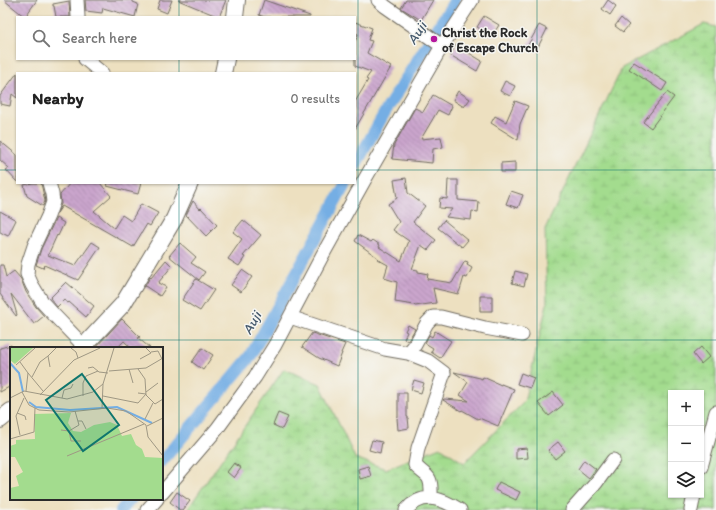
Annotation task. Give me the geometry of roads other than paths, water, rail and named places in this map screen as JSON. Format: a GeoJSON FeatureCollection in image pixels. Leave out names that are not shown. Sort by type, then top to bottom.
{"type":"FeatureCollection","features":[{"type":"Feature","properties":{"kind":"street"},"geometry":{"type":"LineString","coordinates":[[77,0],[78,16]]}},
{"type":"Feature","properties":{"kind":"street"},"geometry":{"type":"LineString","coordinates":[[236,16],[237,0]]}},
{"type":"Feature","properties":{"kind":"street"},"geometry":{"type":"LineString","coordinates":[[378,0],[440,44]]}},
{"type":"Feature","properties":{"kind":"street"},"geometry":{"type":"LineString","coordinates":[[163,492],[217,429],[255,377],[275,345],[440,44],[472,0]]}},
{"type":"Feature","properties":{"kind":"street"},"geometry":{"type":"LineString","coordinates":[[86,60],[101,72]]}},
{"type":"Feature","properties":{"kind":"street"},"geometry":{"type":"LineString","coordinates":[[223,72],[226,60]]}},
{"type":"Feature","properties":{"kind":"street"},"geometry":{"type":"LineString","coordinates":[[49,184],[53,202],[34,246],[28,264],[27,274],[43,303],[83,347],[123,304],[174,219],[190,184]]}},
{"type":"Feature","properties":{"kind":"street"},"geometry":{"type":"LineString","coordinates":[[290,317],[385,349],[408,353],[428,361],[444,373],[418,448],[414,465],[427,476],[430,483],[431,498]]}},
{"type":"Feature","properties":{"kind":"street"},"geometry":{"type":"LineString","coordinates":[[408,353],[415,345],[427,323],[433,317],[441,317],[522,335]]}},
{"type":"Feature","properties":{"kind":"street"},"geometry":{"type":"LineString","coordinates":[[0,420],[10,412]]}},
{"type":"Feature","properties":{"kind":"street"},"geometry":{"type":"LineString","coordinates":[[702,462],[716,412]]}},
{"type":"Feature","properties":{"kind":"street"},"geometry":{"type":"LineString","coordinates":[[572,510],[596,483],[613,460]]}},
{"type":"Feature","properties":{"kind":"street"},"geometry":{"type":"LineString","coordinates":[[406,510],[420,500],[431,498],[440,499],[460,510]]}},
{"type":"Feature","properties":{"kind":"street"},"geometry":{"type":"LineString","coordinates":[[691,510],[693,498]]}},
{"type":"Feature","properties":{"kind":"street"},"geometry":{"type":"LineString","coordinates":[[147,510],[156,500]]}},
{"type":"Feature","properties":{"kind":"waterway","name":"Auji"},"geometry":{"type":"LineString","coordinates":[[356,164],[385,112],[455,0]]}},
{"type":"Feature","properties":{"kind":"waterway","name":"Auji"},"geometry":{"type":"LineString","coordinates":[[163,460],[250,357],[345,184]]}},
{"type":"Feature","properties":{"kind":"waterway","name":"Auji"},"geometry":{"type":"LineString","coordinates":[[121,510],[130,500]]}},
{"type":"Feature","properties":{"kind":"place","name":"Christ the Rock of Escape Church"},"geometry":{"type":"Point","coordinates":[434,39]}}]}
